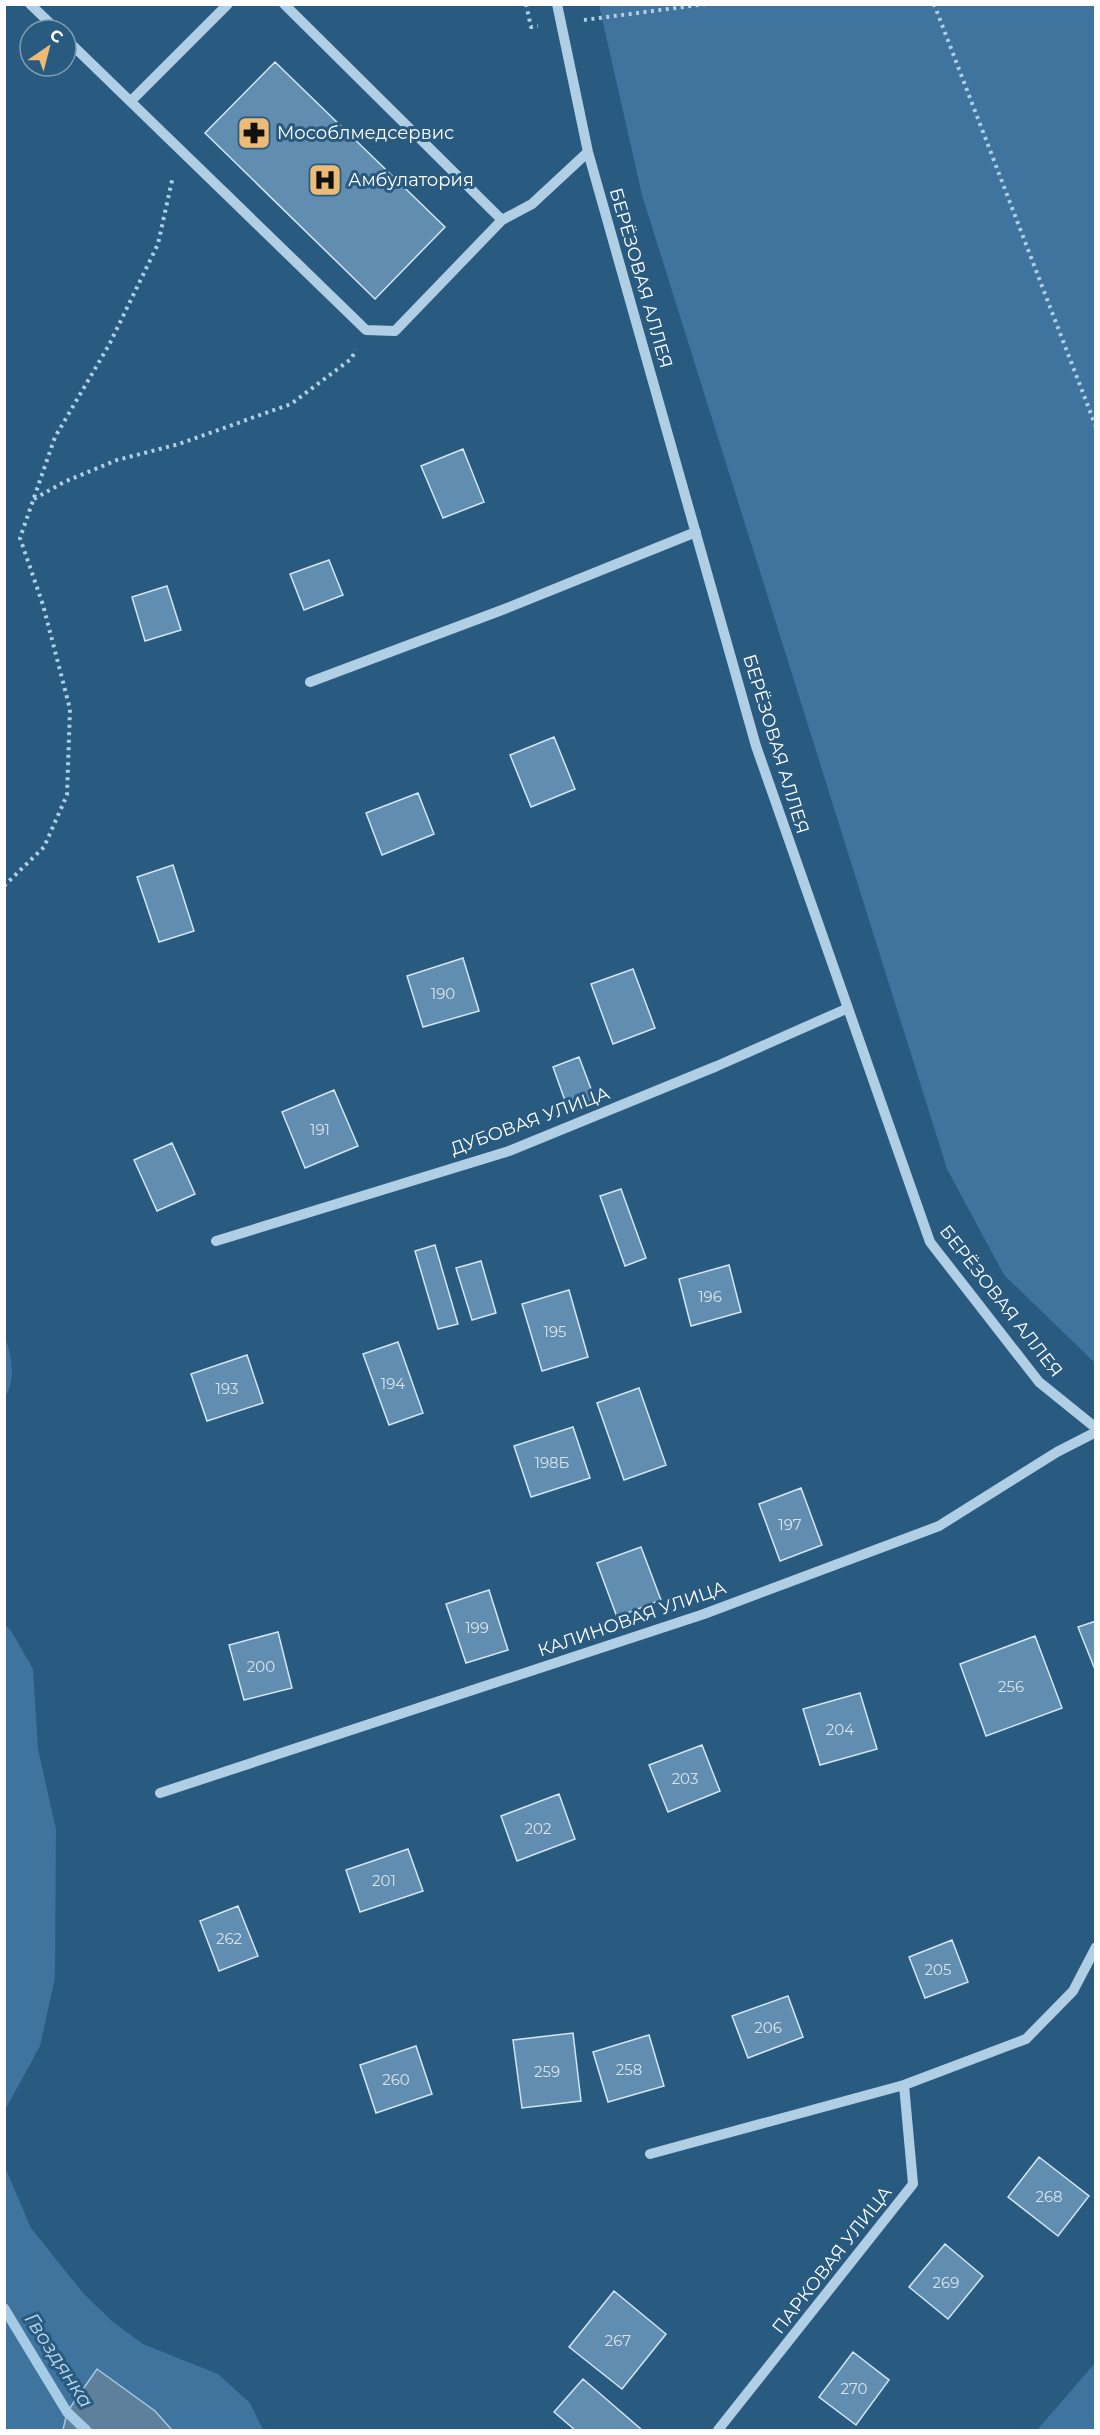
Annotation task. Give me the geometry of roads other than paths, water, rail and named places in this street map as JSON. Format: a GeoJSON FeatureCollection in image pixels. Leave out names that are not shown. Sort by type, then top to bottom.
{"type":"FeatureCollection","features":[{"type":"Feature","properties":{"kind":"street"},"geometry":{"type":"LineString","coordinates":[[30,4],[45,18]]}},
{"type":"Feature","properties":{"kind":"street"},"geometry":{"type":"LineString","coordinates":[[131,101],[228,4]]}},
{"type":"Feature","properties":{"kind":"street"},"geometry":{"type":"LineString","coordinates":[[284,4],[502,220]]}},
{"type":"Feature","properties":{"kind":"street","name":"БЕРЁЗОВАЯ АЛЛЕЯ"},"geometry":{"type":"LineString","coordinates":[[557,4],[588,152],[756,747],[846,1009],[930,1242],[1039,1382],[1095,1430]]}},
{"type":"Feature","properties":{"kind":"street"},"geometry":{"type":"LineString","coordinates":[[78,50],[366,330],[395,331],[502,220],[532,204],[588,152]]}},
{"type":"Feature","properties":{"kind":"street"},"geometry":{"type":"LineString","coordinates":[[310,682],[502,610],[696,532]]}},
{"type":"Feature","properties":{"kind":"street","name":"ДУБОВАЯ УЛИЦА"},"geometry":{"type":"LineString","coordinates":[[216,1241],[510,1150],[717,1066],[846,1009]]}},
{"type":"Feature","properties":{"kind":"street","name":"КАЛИНОВАЯ УЛИЦА"},"geometry":{"type":"LineString","coordinates":[[160,1793],[704,1614],[939,1526],[1095,1430]]}},
{"type":"Feature","properties":{"kind":"street"},"geometry":{"type":"LineString","coordinates":[[650,2154],[904,2085],[1026,2039],[1073,1991],[1095,1947]]}},
{"type":"Feature","properties":{"kind":"street","name":"ПАРКОВАЯ УЛИЦА"},"geometry":{"type":"LineString","coordinates":[[718,2430],[913,2184],[904,2085]]}},
{"type":"Feature","properties":{"kind":"waterway","name":"Гвоздянка"},"geometry":{"type":"LineString","coordinates":[[4,2308],[67,2412],[86,2430]]}},
{"type":"Feature","properties":{"kind":"place","name":"Мособлмедсервис"},"geometry":{"type":"Point","coordinates":[254,133]}},
{"type":"Feature","properties":{"kind":"place","name":"Амбулатория"},"geometry":{"type":"Point","coordinates":[325,180]}}]}
